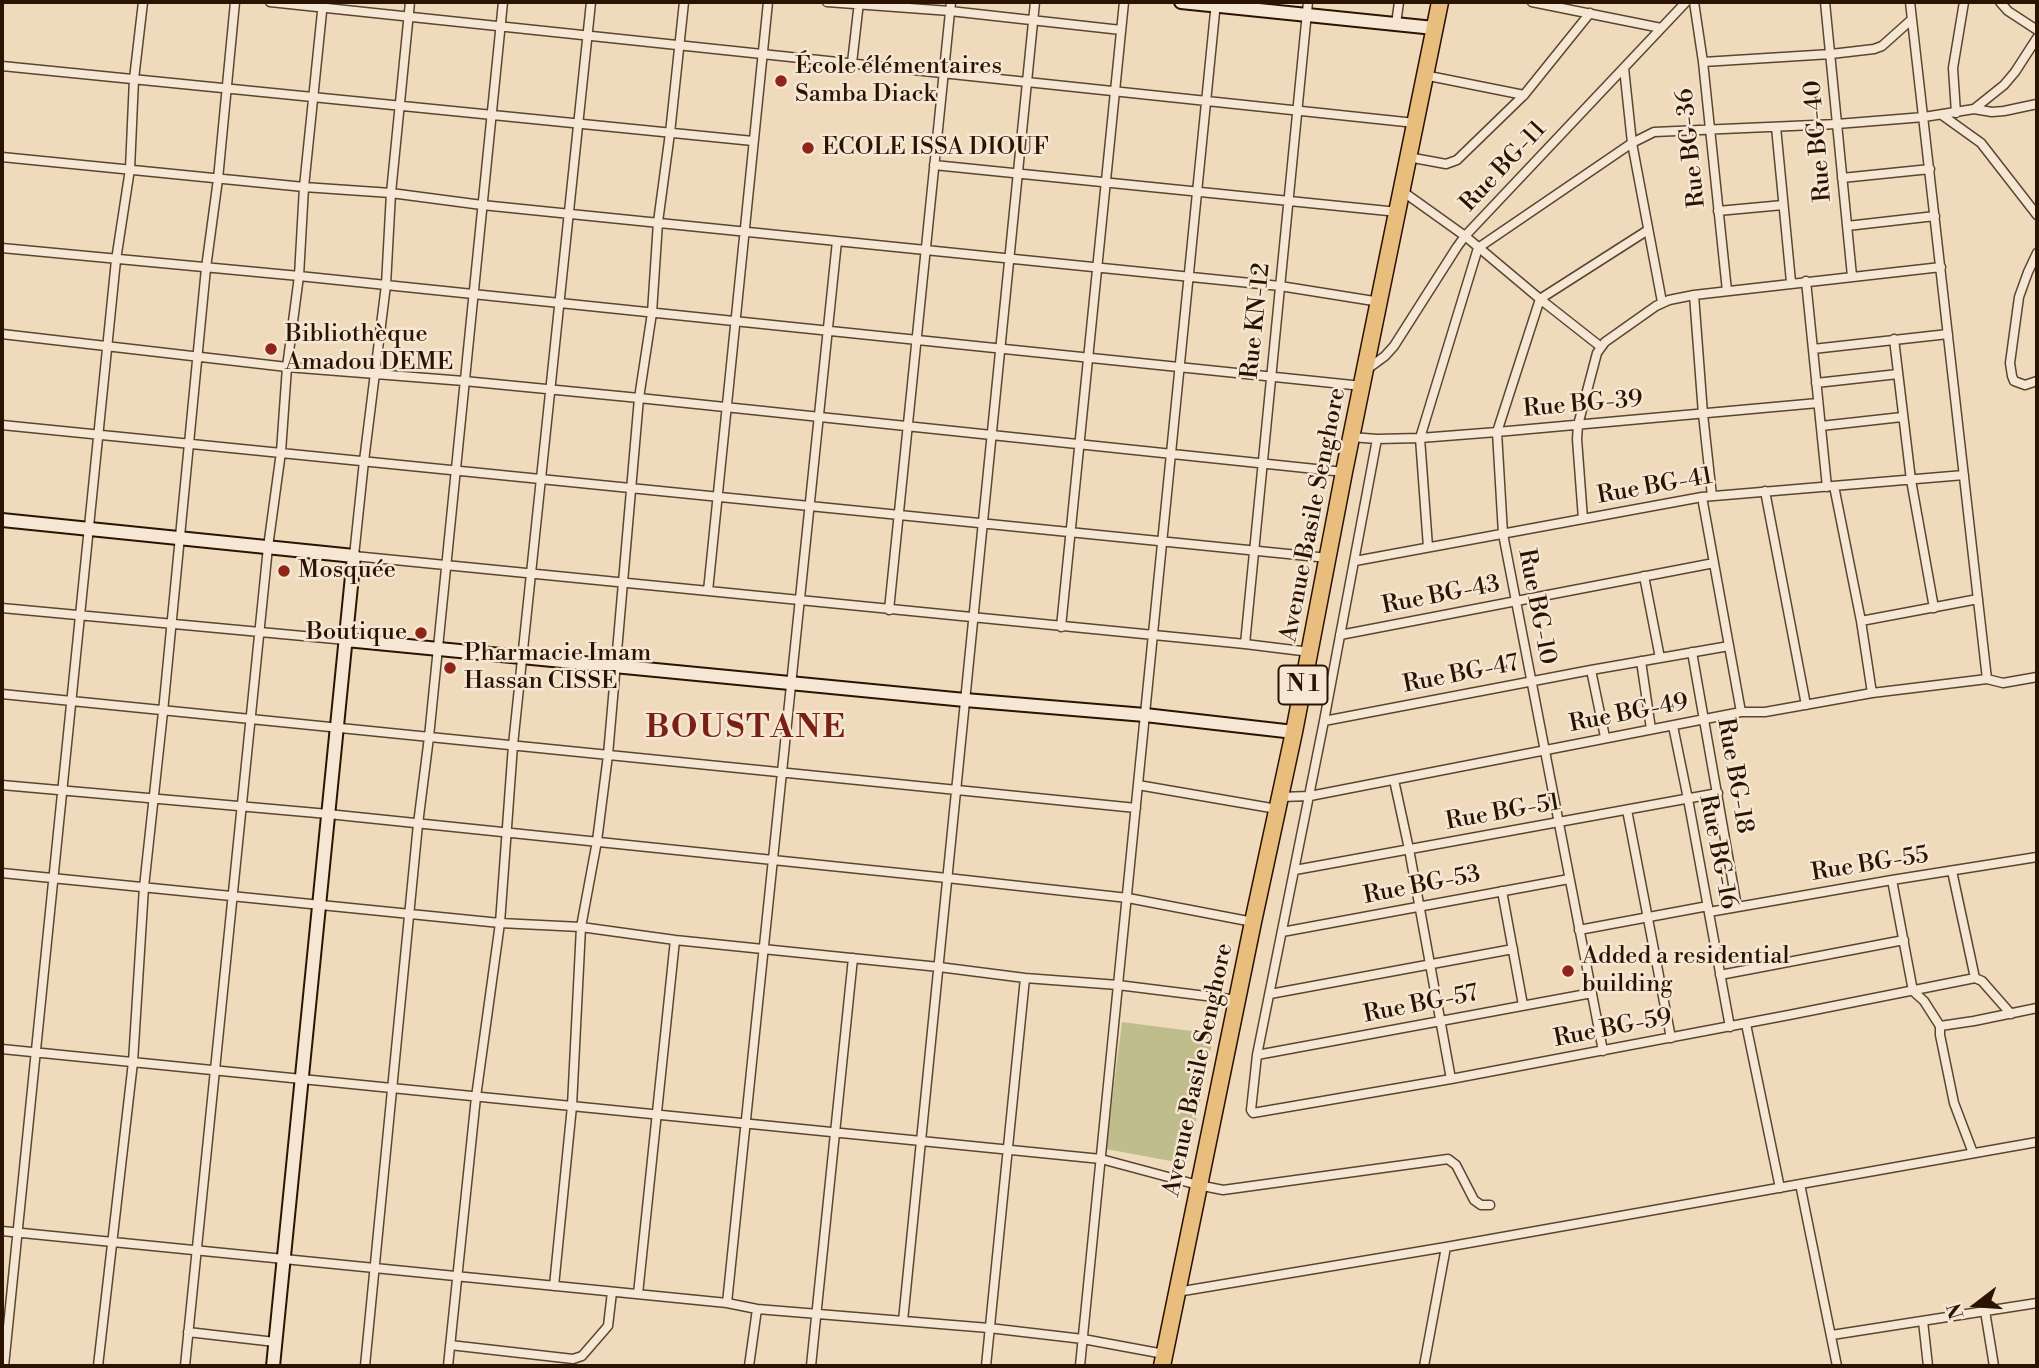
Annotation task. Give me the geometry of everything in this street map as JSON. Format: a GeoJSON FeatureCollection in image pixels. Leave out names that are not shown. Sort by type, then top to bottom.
{"type":"FeatureCollection","features":[{"type":"Feature","properties":{"kind":"highway","name":"Avenue Basile Senghore"},"geometry":{"type":"LineString","coordinates":[[1165,1360],[1198,1185],[1294,732],[1440,2]]}},
{"type":"Feature","properties":{"kind":"street"},"geometry":{"type":"LineString","coordinates":[[4,1366],[107,345],[130,169],[134,79],[143,2]]}},
{"type":"Feature","properties":{"kind":"street"},"geometry":{"type":"LineString","coordinates":[[98,1366],[134,1062],[144,887],[235,2]]}},
{"type":"Feature","properties":{"kind":"street"},"geometry":{"type":"LineString","coordinates":[[270,2],[322,4],[408,16],[1415,123]]}},
{"type":"Feature","properties":{"kind":"street"},"geometry":{"type":"LineString","coordinates":[[272,1366],[364,461],[386,285],[391,193],[410,2]]}},
{"type":"Feature","properties":{"kind":"street"},"geometry":{"type":"LineString","coordinates":[[365,1366],[502,2]]}},
{"type":"Feature","properties":{"kind":"street"},"geometry":{"type":"LineString","coordinates":[[448,1366],[476,1097],[500,923],[513,745],[591,2]]}},
{"type":"Feature","properties":{"kind":"street"},"geometry":{"type":"LineString","coordinates":[[554,1286],[572,1106],[582,927],[608,755],[639,398],[652,313],[658,222],[684,2]]}},
{"type":"Feature","properties":{"kind":"street"},"geometry":{"type":"LineString","coordinates":[[708,591],[768,2]]}},
{"type":"Feature","properties":{"kind":"street"},"geometry":{"type":"LineString","coordinates":[[827,2],[950,6],[1032,21],[1121,30]]}},
{"type":"Feature","properties":{"kind":"street"},"geometry":{"type":"LineString","coordinates":[[903,1321],[1035,2]]}},
{"type":"Feature","properties":{"kind":"street"},"geometry":{"type":"LineString","coordinates":[[1061,627],[1124,2]]}},
{"type":"Feature","properties":{"kind":"street"},"geometry":{"type":"LineString","coordinates":[[1181,2],[1307,8],[1434,28]]}},
{"type":"Feature","properties":{"kind":"street"},"geometry":{"type":"LineString","coordinates":[[1396,24],[1399,2]]}},
{"type":"Feature","properties":{"kind":"street"},"geometry":{"type":"LineString","coordinates":[[1532,2],[1661,28]]}},
{"type":"Feature","properties":{"kind":"street","name":"Rue BG-11"},"geometry":{"type":"LineString","coordinates":[[1364,378],[1394,346],[1465,236],[1686,2]]}},
{"type":"Feature","properties":{"kind":"street","name":"Rue BG-36"},"geometry":{"type":"LineString","coordinates":[[1694,2],[1703,62],[1727,290]]}},
{"type":"Feature","properties":{"kind":"street","name":"Rue BG-40"},"geometry":{"type":"LineString","coordinates":[[1825,2],[1852,276]]}},
{"type":"Feature","properties":{"kind":"street"},"geometry":{"type":"LineString","coordinates":[[1910,2],[1987,679]]}},
{"type":"Feature","properties":{"kind":"street"},"geometry":{"type":"LineString","coordinates":[[1956,113],[1954,68],[1964,2]]}},
{"type":"Feature","properties":{"kind":"street"},"geometry":{"type":"LineString","coordinates":[[2000,2],[2008,11],[2037,30]]}},
{"type":"Feature","properties":{"kind":"street"},"geometry":{"type":"LineString","coordinates":[[852,63],[859,3]]}},
{"type":"Feature","properties":{"kind":"street"},"geometry":{"type":"LineString","coordinates":[[185,1366],[259,632],[299,276],[304,187],[322,4]]}},
{"type":"Feature","properties":{"kind":"street"},"geometry":{"type":"LineString","coordinates":[[1080,1366],[1216,4]]}},
{"type":"Feature","properties":{"kind":"street"},"geometry":{"type":"LineString","coordinates":[[889,610],[950,6]]}},
{"type":"Feature","properties":{"kind":"street","name":"Rue KN-12"},"geometry":{"type":"LineString","coordinates":[[1245,644],[1307,8]]}},
{"type":"Feature","properties":{"kind":"street"},"geometry":{"type":"LineString","coordinates":[[1408,157],[1446,164],[1457,160],[1524,95],[1590,13]]}},
{"type":"Feature","properties":{"kind":"street"},"geometry":{"type":"LineString","coordinates":[[1703,62],[1874,49],[1882,46],[1912,20]]}},
{"type":"Feature","properties":{"kind":"street"},"geometry":{"type":"LineString","coordinates":[[1974,109],[2004,85],[2037,38]]}},
{"type":"Feature","properties":{"kind":"street"},"geometry":{"type":"LineString","coordinates":[[2,66],[754,141]]}},
{"type":"Feature","properties":{"kind":"street"},"geometry":{"type":"LineString","coordinates":[[1624,68],[1632,143],[1662,302]]}},
{"type":"Feature","properties":{"kind":"street"},"geometry":{"type":"LineString","coordinates":[[1424,75],[1524,95]]}},
{"type":"Feature","properties":{"kind":"street"},"geometry":{"type":"LineString","coordinates":[[1428,547],[1420,438],[1478,248],[1632,143],[1654,132],[1837,124],[1924,117],[1974,109],[2004,111],[2037,104]]}},
{"type":"Feature","properties":{"kind":"street"},"geometry":{"type":"LineString","coordinates":[[1942,114],[1981,143],[2037,215]]}},
{"type":"Feature","properties":{"kind":"street"},"geometry":{"type":"LineString","coordinates":[[1776,127],[1791,282]]}},
{"type":"Feature","properties":{"kind":"street"},"geometry":{"type":"LineString","coordinates":[[2,157],[391,193],[568,214],[1280,285],[1380,302]]}},
{"type":"Feature","properties":{"kind":"street"},"geometry":{"type":"LineString","coordinates":[[934,164],[1398,212]]}},
{"type":"Feature","properties":{"kind":"street"},"geometry":{"type":"LineString","coordinates":[[1842,178],[1930,169]]}},
{"type":"Feature","properties":{"kind":"street"},"geometry":{"type":"LineString","coordinates":[[1402,191],[1465,236],[1601,347]]}},
{"type":"Feature","properties":{"kind":"street"},"geometry":{"type":"LineString","coordinates":[[1718,211],[1783,205]]}},
{"type":"Feature","properties":{"kind":"street"},"geometry":{"type":"LineString","coordinates":[[1847,226],[1935,216]]}},
{"type":"Feature","properties":{"kind":"street"},"geometry":{"type":"LineString","coordinates":[[1540,299],[1648,230]]}},
{"type":"Feature","properties":{"kind":"street"},"geometry":{"type":"LineString","coordinates":[[727,1303],[837,241]]}},
{"type":"Feature","properties":{"kind":"street"},"geometry":{"type":"LineString","coordinates":[[2,248],[1271,375],[1364,378]]}},
{"type":"Feature","properties":{"kind":"street"},"geometry":{"type":"LineString","coordinates":[[2037,253],[2019,297],[2010,363],[2014,381],[2025,385],[2037,381]]}},
{"type":"Feature","properties":{"kind":"street"},"geometry":{"type":"LineString","coordinates":[[1583,519],[1578,425],[1597,354],[1601,347],[1662,302],[1727,290],[1941,267]]}},
{"type":"Feature","properties":{"kind":"street"},"geometry":{"type":"LineString","coordinates":[[1806,281],[1818,403],[1830,486],[1861,621],[1872,693]]}},
{"type":"Feature","properties":{"kind":"street"},"geometry":{"type":"LineString","coordinates":[[1694,295],[1712,496]]}},
{"type":"Feature","properties":{"kind":"street","name":"Rue BG-10"},"geometry":{"type":"LineString","coordinates":[[1540,299],[1497,432],[1503,534],[1603,1051]]}},
{"type":"Feature","properties":{"kind":"street"},"geometry":{"type":"LineString","coordinates":[[2,334],[287,367],[639,398],[1344,472]]}},
{"type":"Feature","properties":{"kind":"street"},"geometry":{"type":"LineString","coordinates":[[1813,349],[1948,334]]}},
{"type":"Feature","properties":{"kind":"street"},"geometry":{"type":"LineString","coordinates":[[1894,339],[1911,480],[1934,608]]}},
{"type":"Feature","properties":{"kind":"street"},"geometry":{"type":"LineString","coordinates":[[1816,383],[1898,374]]}},
{"type":"Feature","properties":{"kind":"street","name":"Rue BG-39"},"geometry":{"type":"LineString","coordinates":[[1351,437],[1420,438],[1818,403]]}},
{"type":"Feature","properties":{"kind":"street"},"geometry":{"type":"LineString","coordinates":[[1821,426],[1902,417]]}},
{"type":"Feature","properties":{"kind":"street"},"geometry":{"type":"LineString","coordinates":[[2,425],[1328,558]]}},
{"type":"Feature","properties":{"kind":"street"},"geometry":{"type":"LineString","coordinates":[[1257,1055],[1310,796],[1377,439]]}},
{"type":"Feature","properties":{"kind":"street","name":"Rue BG-41"},"geometry":{"type":"LineString","coordinates":[[1355,561],[1702,497],[1964,475]]}},
{"type":"Feature","properties":{"kind":"street"},"geometry":{"type":"LineString","coordinates":[[1765,491],[1806,705]]}},
{"type":"Feature","properties":{"kind":"street"},"geometry":{"type":"LineString","coordinates":[[1702,497],[1741,712]]}},
{"type":"Feature","properties":{"kind":"street"},"geometry":{"type":"LineString","coordinates":[[2,520],[1310,652]]}},
{"type":"Feature","properties":{"kind":"street","name":"Rue BG-43"},"geometry":{"type":"LineString","coordinates":[[1340,635],[1714,563]]}},
{"type":"Feature","properties":{"kind":"street"},"geometry":{"type":"LineString","coordinates":[[1644,576],[1660,658]]}},
{"type":"Feature","properties":{"kind":"street"},"geometry":{"type":"LineString","coordinates":[[1861,621],[1978,600]]}},
{"type":"Feature","properties":{"kind":"street"},"geometry":{"type":"LineString","coordinates":[[2,608],[1145,715],[1294,732]]}},
{"type":"Feature","properties":{"kind":"street","name":"Rue BG-47"},"geometry":{"type":"LineString","coordinates":[[1324,721],[1728,646]]}},
{"type":"Feature","properties":{"kind":"street","name":"Rue BG-18"},"geometry":{"type":"LineString","coordinates":[[1692,652],[1737,907]]}},
{"type":"Feature","properties":{"kind":"street"},"geometry":{"type":"LineString","coordinates":[[1641,661],[1651,729]]}},
{"type":"Feature","properties":{"kind":"street"},"geometry":{"type":"LineString","coordinates":[[1591,670],[1605,737]]}},
{"type":"Feature","properties":{"kind":"street","name":"Rue BG-49"},"geometry":{"type":"LineString","coordinates":[[1138,785],[1279,803],[1741,712],[1765,712],[1872,693],[1987,679],[2003,683],[2037,677]]}},
{"type":"Feature","properties":{"kind":"street"},"geometry":{"type":"LineString","coordinates":[[2,694],[1136,808]]}},
{"type":"Feature","properties":{"kind":"street","name":"Rue BG-16"},"geometry":{"type":"LineString","coordinates":[[1673,726],[1730,1027]]}},
{"type":"Feature","properties":{"kind":"street"},"geometry":{"type":"LineString","coordinates":[[1394,780],[1451,1079]]}},
{"type":"Feature","properties":{"kind":"street"},"geometry":{"type":"LineString","coordinates":[[2,785],[328,814],[947,878],[1128,898],[1252,922]]}},
{"type":"Feature","properties":{"kind":"street","name":"Rue BG-51"},"geometry":{"type":"LineString","coordinates":[[1294,870],[1718,793]]}},
{"type":"Feature","properties":{"kind":"street"},"geometry":{"type":"LineString","coordinates":[[1627,810],[1671,1038]]}},
{"type":"Feature","properties":{"kind":"street","name":"Rue BG-55"},"geometry":{"type":"LineString","coordinates":[[1579,930],[1648,917],[1737,907],[2037,857]]}},
{"type":"Feature","properties":{"kind":"street"},"geometry":{"type":"LineString","coordinates":[[1952,871],[1975,978],[1982,981],[2011,1014]]}},
{"type":"Feature","properties":{"kind":"street"},"geometry":{"type":"LineString","coordinates":[[2,873],[500,923],[582,927],[675,940],[1026,978],[1118,985],[1238,1000]]}},
{"type":"Feature","properties":{"kind":"street","name":"Rue BG-53"},"geometry":{"type":"LineString","coordinates":[[1282,932],[1569,878]]}},
{"type":"Feature","properties":{"kind":"street"},"geometry":{"type":"LineString","coordinates":[[1892,880],[1913,990],[1924,1001],[1940,1026],[1954,1103],[1972,1153]]}},
{"type":"Feature","properties":{"kind":"street"},"geometry":{"type":"LineString","coordinates":[[1502,891],[1523,1005]]}},
{"type":"Feature","properties":{"kind":"street"},"geometry":{"type":"LineString","coordinates":[[638,1294],[675,940]]}},
{"type":"Feature","properties":{"kind":"street"},"geometry":{"type":"LineString","coordinates":[[1720,975],[1903,940]]}},
{"type":"Feature","properties":{"kind":"street"},"geometry":{"type":"LineString","coordinates":[[1270,994],[1513,949]]}},
{"type":"Feature","properties":{"kind":"street"},"geometry":{"type":"LineString","coordinates":[[811,1366],[853,958]]}},
{"type":"Feature","properties":{"kind":"street"},"geometry":{"type":"LineString","coordinates":[[986,1366],[1026,978]]}},
{"type":"Feature","properties":{"kind":"street","name":"Rue BG-59"},"geometry":{"type":"LineString","coordinates":[[1257,1055],[1251,1110],[1257,1114],[1746,1024],[1975,978]]}},
{"type":"Feature","properties":{"kind":"street","name":"Rue BG-57"},"geometry":{"type":"LineString","coordinates":[[1257,1055],[1592,993]]}},
{"type":"Feature","properties":{"kind":"street"},"geometry":{"type":"LineString","coordinates":[[1940,1026],[2037,1009]]}},
{"type":"Feature","properties":{"kind":"street"},"geometry":{"type":"LineString","coordinates":[[1746,1024],[1780,1188]]}},
{"type":"Feature","properties":{"kind":"street"},"geometry":{"type":"LineString","coordinates":[[2,1049],[1101,1159],[1223,1190],[1448,1159],[1455,1165],[1474,1200],[1481,1205],[1490,1205]]}},
{"type":"Feature","properties":{"kind":"street"},"geometry":{"type":"LineString","coordinates":[[1177,1292],[2037,1142]]}},
{"type":"Feature","properties":{"kind":"street"},"geometry":{"type":"LineString","coordinates":[[1800,1184],[1837,1366]]}},
{"type":"Feature","properties":{"kind":"street"},"geometry":{"type":"LineString","coordinates":[[2,1231],[727,1303],[757,1309],[989,1328],[1083,1339],[1165,1360]]}},
{"type":"Feature","properties":{"kind":"street"},"geometry":{"type":"LineString","coordinates":[[1424,1366],[1446,1247]]}},
{"type":"Feature","properties":{"kind":"street"},"geometry":{"type":"LineString","coordinates":[[450,1345],[573,1359],[582,1356],[608,1326],[612,1292]]}},
{"type":"Feature","properties":{"kind":"street"},"geometry":{"type":"LineString","coordinates":[[1832,1335],[2037,1303]]}},
{"type":"Feature","properties":{"kind":"street"},"geometry":{"type":"LineString","coordinates":[[749,1366],[757,1309]]}},
{"type":"Feature","properties":{"kind":"street"},"geometry":{"type":"LineString","coordinates":[[1985,1311],[1994,1366]]}},
{"type":"Feature","properties":{"kind":"street"},"geometry":{"type":"LineString","coordinates":[[1923,1321],[1928,1366]]}},
{"type":"Feature","properties":{"kind":"street"},"geometry":{"type":"LineString","coordinates":[[188,1332],[275,1342]]}},
{"type":"Feature","properties":{"kind":"shaded area"},"geometry":{"type":"Polygon","coordinates":[[[1122,1022],[1214,1034],[1187,1164],[1106,1149],[1122,1022]]]}},
{"type":"Feature","properties":{"kind":"place","name":"École élémentaires Samba Diack"},"geometry":{"type":"Point","coordinates":[781,81]}},
{"type":"Feature","properties":{"kind":"place","name":"ECOLE ISSA DIOUF"},"geometry":{"type":"Point","coordinates":[808,148]}},
{"type":"Feature","properties":{"kind":"place","name":"Bibliothèque Amadou DEME"},"geometry":{"type":"Point","coordinates":[271,349]}},
{"type":"Feature","properties":{"kind":"place","name":"Mosquée"},"geometry":{"type":"Point","coordinates":[284,571]}},
{"type":"Feature","properties":{"kind":"place","name":"Boutique"},"geometry":{"type":"Point","coordinates":[421,633]}},
{"type":"Feature","properties":{"kind":"place","name":"Pharmacie Imam Hassan CISSE"},"geometry":{"type":"Point","coordinates":[450,668]}},
{"type":"Feature","properties":{"kind":"place","name":"Added a residential building"},"geometry":{"type":"Point","coordinates":[1568,971]}},
{"type":"Feature","properties":{"kind":"district","name":"BOUSTANE"},"geometry":{"type":"Point","coordinates":[746,729]}}]}
